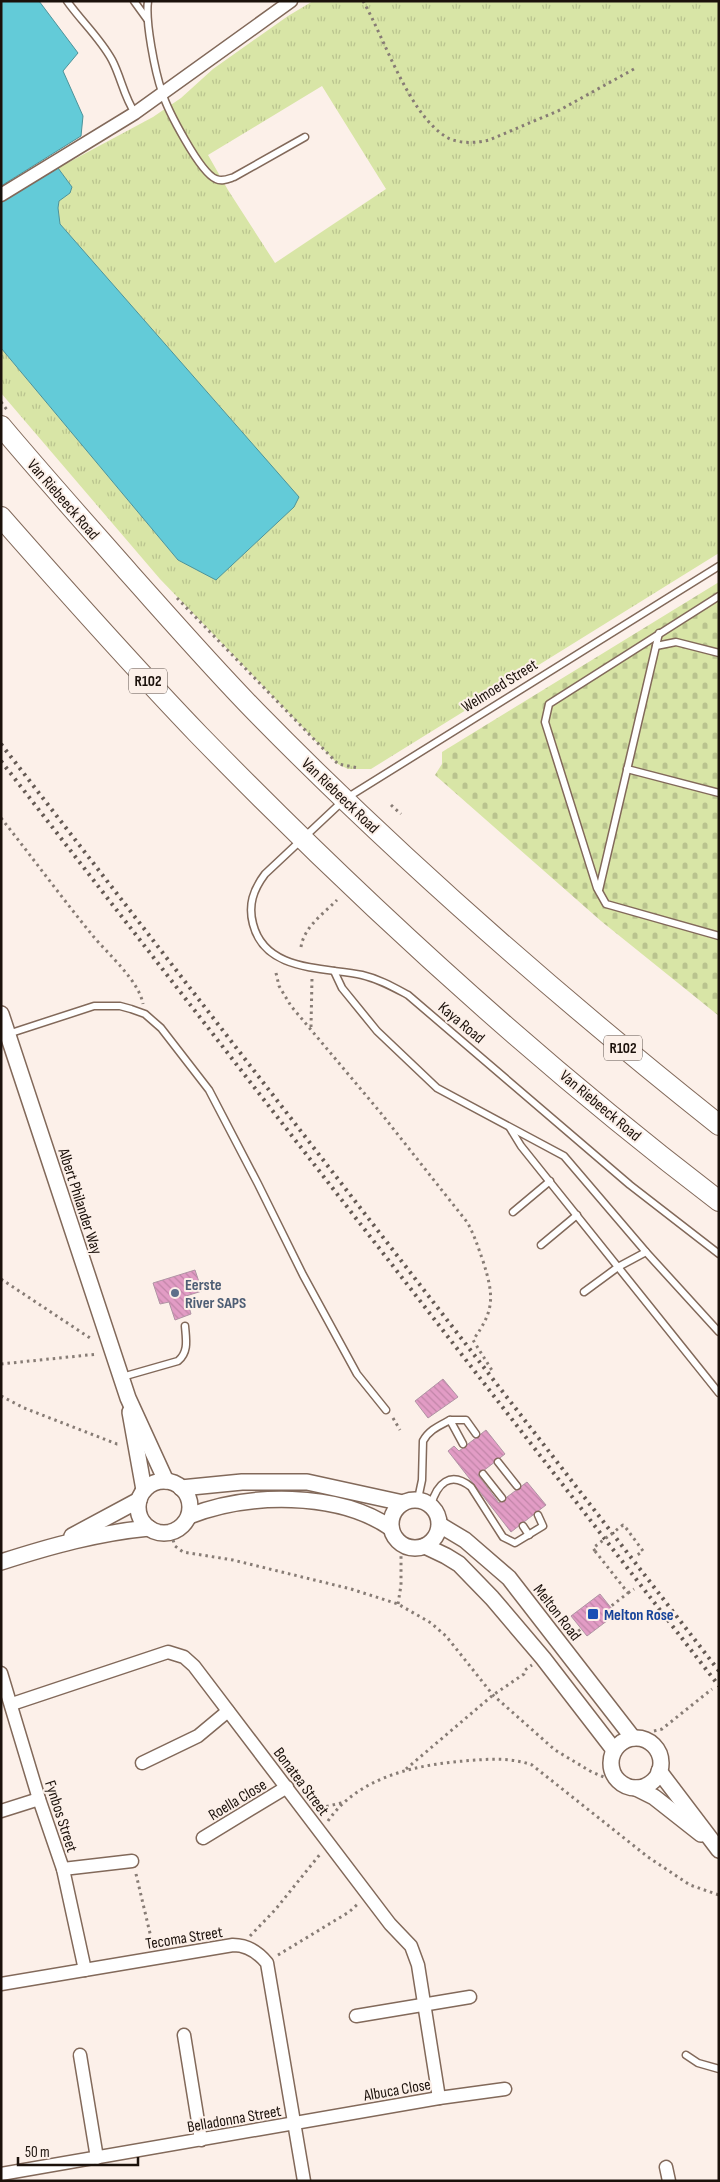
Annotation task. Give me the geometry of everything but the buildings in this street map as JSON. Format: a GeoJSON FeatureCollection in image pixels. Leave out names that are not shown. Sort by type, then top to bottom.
{"type":"FeatureCollection","features":[{"type":"Feature","properties":{"kind":"main road","name":"Van Riebeeck Road"},"geometry":{"type":"LineString","coordinates":[[5,419],[186,637],[256,712],[399,851],[502,945],[638,1061],[719,1125]]}},
{"type":"Feature","properties":{"kind":"main road","name":"Van Riebeeck Road"},"geometry":{"type":"LineString","coordinates":[[1,517],[147,680],[302,838],[426,953],[542,1056],[719,1201]]}},
{"type":"Feature","properties":{"kind":"street"},"geometry":{"type":"LineString","coordinates":[[1,195],[135,113],[291,1]]}},
{"type":"Feature","properties":{"kind":"street","name":"Albert Philander Way"},"geometry":{"type":"LineString","coordinates":[[1,1014],[5,1035],[128,1398],[166,1481]]}},
{"type":"Feature","properties":{"kind":"street","name":"Albert Philander Way"},"geometry":{"type":"LineString","coordinates":[[128,1398],[142,1495]]}},
{"type":"Feature","properties":{"kind":"street"},"geometry":{"type":"LineString","coordinates":[[62,1542],[142,1495],[158,1482],[166,1481],[181,1488],[242,1482],[307,1482],[417,1502],[436,1511],[440,1525],[432,1541],[425,1546],[411,1548],[398,1541],[391,1528],[370,1515],[344,1507],[288,1499],[215,1506],[189,1516],[183,1524],[170,1532],[156,1532],[149,1528],[140,1516],[142,1495]]}},
{"type":"Feature","properties":{"kind":"street"},"geometry":{"type":"LineString","coordinates":[[181,1488],[189,1500],[189,1516]]}},
{"type":"Feature","properties":{"kind":"street"},"geometry":{"type":"LineString","coordinates":[[391,1528],[393,1513],[417,1502]]}},
{"type":"Feature","properties":{"kind":"street","name":"Melton Road"},"geometry":{"type":"LineString","coordinates":[[440,1525],[465,1540],[509,1578],[633,1738]]}},
{"type":"Feature","properties":{"kind":"street"},"geometry":{"type":"LineString","coordinates":[[1,1562],[62,1542],[119,1531],[149,1528]]}},
{"type":"Feature","properties":{"kind":"street"},"geometry":{"type":"LineString","coordinates":[[425,1546],[459,1564],[492,1598],[543,1658],[614,1750]]}},
{"type":"Feature","properties":{"kind":"street","name":"Bonatea Street"},"geometry":{"type":"LineString","coordinates":[[12,1704],[168,1652],[184,1657],[194,1666],[368,1895],[414,1951],[438,2098]]}},
{"type":"Feature","properties":{"kind":"street","name":"Fynbos Street"},"geometry":{"type":"LineString","coordinates":[[1,1674],[12,1704],[39,1799],[63,1869],[85,1970]]}},
{"type":"Feature","properties":{"kind":"street"},"geometry":{"type":"LineString","coordinates":[[142,1762],[198,1736],[228,1711]]}},
{"type":"Feature","properties":{"kind":"street"},"geometry":{"type":"LineString","coordinates":[[633,1738],[644,1739],[656,1748],[660,1758],[660,1771],[716,1847],[654,1797],[636,1788],[621,1784],[614,1776],[610,1766],[614,1750],[622,1742],[633,1738]]}},
{"type":"Feature","properties":{"kind":"street"},"geometry":{"type":"LineString","coordinates":[[636,1788],[650,1783],[660,1771]]}},
{"type":"Feature","properties":{"kind":"street","name":"Roella Close"},"geometry":{"type":"LineString","coordinates":[[203,1838],[287,1787]]}},
{"type":"Feature","properties":{"kind":"street"},"geometry":{"type":"LineString","coordinates":[[1,1811],[39,1799]]}},
{"type":"Feature","properties":{"kind":"street"},"geometry":{"type":"LineString","coordinates":[[63,1869],[132,1861]]}},
{"type":"Feature","properties":{"kind":"street","name":"Tecoma Street"},"geometry":{"type":"LineString","coordinates":[[1,1984],[241,1945],[257,1953],[267,1963]]}},
{"type":"Feature","properties":{"kind":"street"},"geometry":{"type":"LineString","coordinates":[[267,1963],[304,2181]]}},
{"type":"Feature","properties":{"kind":"street"},"geometry":{"type":"LineString","coordinates":[[356,2016],[470,1997]]}},
{"type":"Feature","properties":{"kind":"street"},"geometry":{"type":"LineString","coordinates":[[184,2035],[201,2140]]}},
{"type":"Feature","properties":{"kind":"street"},"geometry":{"type":"LineString","coordinates":[[80,2055],[97,2158]]}},
{"type":"Feature","properties":{"kind":"street","name":"Albuca Close"},"geometry":{"type":"LineString","coordinates":[[295,2123],[438,2098],[505,2090]]}},
{"type":"Feature","properties":{"kind":"street","name":"Belladonna Street"},"geometry":{"type":"LineString","coordinates":[[1,2174],[295,2123]]}},
{"type":"Feature","properties":{"kind":"street"},"geometry":{"type":"LineString","coordinates":[[666,2167],[669,2181]]}},
{"type":"Feature","properties":{"kind":"lane"},"geometry":{"type":"LineString","coordinates":[[67,1],[102,44],[113,62],[127,101],[135,113]]}},
{"type":"Feature","properties":{"kind":"lane"},"geometry":{"type":"LineString","coordinates":[[134,1],[147,19]]}},
{"type":"Feature","properties":{"kind":"lane"},"geometry":{"type":"LineString","coordinates":[[148,1],[147,19],[162,93],[192,152],[205,171],[217,180],[222,181],[234,177],[305,137]]}},
{"type":"Feature","properties":{"kind":"lane","name":"Welmoed Street"},"geometry":{"type":"LineString","coordinates":[[302,838],[345,799],[719,566]]}},
{"type":"Feature","properties":{"kind":"lane"},"geometry":{"type":"LineString","coordinates":[[719,596],[549,704],[545,713],[545,722],[553,753],[598,891],[606,904],[719,936]]}},
{"type":"Feature","properties":{"kind":"lane"},"geometry":{"type":"LineString","coordinates":[[598,891],[658,633]]}},
{"type":"Feature","properties":{"kind":"lane"},"geometry":{"type":"LineString","coordinates":[[656,646],[676,642],[719,653]]}},
{"type":"Feature","properties":{"kind":"lane"},"geometry":{"type":"LineString","coordinates":[[627,769],[719,793]]}},
{"type":"Feature","properties":{"kind":"lane","name":"Kaya Road"},"geometry":{"type":"LineString","coordinates":[[302,838],[264,874],[254,888],[251,919],[255,934],[264,948],[280,960],[379,980],[408,995],[630,1185],[719,1254]]}},
{"type":"Feature","properties":{"kind":"lane"},"geometry":{"type":"LineString","coordinates":[[334,970],[342,988],[377,1031],[438,1088],[564,1156],[646,1252],[719,1332]]}},
{"type":"Feature","properties":{"kind":"lane"},"geometry":{"type":"LineString","coordinates":[[5,1035],[94,1006],[120,1006],[145,1014],[162,1028],[209,1090],[303,1275],[353,1366],[374,1397],[386,1410]]}},
{"type":"Feature","properties":{"kind":"lane"},"geometry":{"type":"LineString","coordinates":[[510,1127],[522,1146],[719,1394]]}},
{"type":"Feature","properties":{"kind":"lane"},"geometry":{"type":"LineString","coordinates":[[514,1212],[550,1181]]}},
{"type":"Feature","properties":{"kind":"lane"},"geometry":{"type":"LineString","coordinates":[[541,1245],[577,1215]]}},
{"type":"Feature","properties":{"kind":"lane"},"geometry":{"type":"LineString","coordinates":[[584,1292],[618,1267],[646,1252]]}},
{"type":"Feature","properties":{"kind":"lane"},"geometry":{"type":"LineString","coordinates":[[121,1377],[178,1360],[186,1349],[185,1326]]}},
{"type":"Feature","properties":{"kind":"lane"},"geometry":{"type":"LineString","coordinates":[[450,1420],[463,1444]]}},
{"type":"Feature","properties":{"kind":"lane"},"geometry":{"type":"LineString","coordinates":[[417,1502],[422,1480],[423,1441],[431,1430],[450,1420],[466,1420],[476,1434]]}},
{"type":"Feature","properties":{"kind":"lane"},"geometry":{"type":"LineString","coordinates":[[498,1462],[517,1486]]}},
{"type":"Feature","properties":{"kind":"lane"},"geometry":{"type":"LineString","coordinates":[[483,1474],[502,1498]]}},
{"type":"Feature","properties":{"kind":"lane"},"geometry":{"type":"LineString","coordinates":[[417,1502],[435,1492],[444,1482],[458,1480],[471,1487],[507,1540],[515,1543],[542,1526],[538,1515]]}},
{"type":"Feature","properties":{"kind":"lane"},"geometry":{"type":"LineString","coordinates":[[523,1526],[529,1535]]}},
{"type":"Feature","properties":{"kind":"lane"},"geometry":{"type":"LineString","coordinates":[[686,2055],[698,2063],[719,2069]]}},
{"type":"Feature","properties":{"kind":"path"},"geometry":{"type":"LineString","coordinates":[[362,1],[414,103],[435,127],[448,138],[457,141],[479,143],[489,140],[558,111],[634,69]]}},
{"type":"Feature","properties":{"kind":"path"},"geometry":{"type":"LineString","coordinates":[[1,402],[5,419]]}},
{"type":"Feature","properties":{"kind":"path"},"geometry":{"type":"LineString","coordinates":[[174,594],[338,764],[344,767],[359,768]]}},
{"type":"Feature","properties":{"kind":"path"},"geometry":{"type":"LineString","coordinates":[[391,804],[401,814]]}},
{"type":"Feature","properties":{"kind":"path"},"geometry":{"type":"LineString","coordinates":[[1,818],[93,936],[128,977],[142,997],[145,1014]]}},
{"type":"Feature","properties":{"kind":"path"},"geometry":{"type":"LineString","coordinates":[[301,947],[303,936],[308,929],[337,900]]}},
{"type":"Feature","properties":{"kind":"path"},"geometry":{"type":"LineString","coordinates":[[276,973],[280,986],[291,1006],[392,1128],[467,1222],[474,1234],[492,1292],[487,1317],[473,1340],[493,1372]]}},
{"type":"Feature","properties":{"kind":"path"},"geometry":{"type":"LineString","coordinates":[[311,1028],[312,978]]}},
{"type":"Feature","properties":{"kind":"path"},"geometry":{"type":"LineString","coordinates":[[1,1279],[97,1343]]}},
{"type":"Feature","properties":{"kind":"path"},"geometry":{"type":"LineString","coordinates":[[1,1364],[101,1353]]}},
{"type":"Feature","properties":{"kind":"path"},"geometry":{"type":"LineString","coordinates":[[1,1396],[24,1408],[117,1444],[126,1444]]}},
{"type":"Feature","properties":{"kind":"path"},"geometry":{"type":"LineString","coordinates":[[628,1593],[593,1548],[623,1525],[643,1551],[636,1556]]}},
{"type":"Feature","properties":{"kind":"path"},"geometry":{"type":"LineString","coordinates":[[173,1540],[175,1546],[183,1552],[233,1560],[351,1589],[398,1604],[431,1624],[446,1636],[493,1695],[555,1750],[606,1778]]}},
{"type":"Feature","properties":{"kind":"path"},"geometry":{"type":"LineString","coordinates":[[398,1604],[401,1585],[401,1554]]}},
{"type":"Feature","properties":{"kind":"path"},"geometry":{"type":"LineString","coordinates":[[610,1607],[634,1588]]}},
{"type":"Feature","properties":{"kind":"path"},"geometry":{"type":"LineString","coordinates":[[405,1770],[493,1695],[524,1674],[525,1670],[537,1662]]}},
{"type":"Feature","properties":{"kind":"path"},"geometry":{"type":"LineString","coordinates":[[654,1731],[662,1729],[712,1689]]}},
{"type":"Feature","properties":{"kind":"path"},"geometry":{"type":"LineString","coordinates":[[321,1832],[332,1816],[346,1802],[372,1784],[405,1770],[442,1763],[488,1759],[516,1760],[532,1765],[648,1857],[690,1885],[719,1895]]}},
{"type":"Feature","properties":{"kind":"path"},"geometry":{"type":"LineString","coordinates":[[305,1812],[346,1802]]}},
{"type":"Feature","properties":{"kind":"path"},"geometry":{"type":"LineString","coordinates":[[241,1945],[276,1910],[323,1851],[330,1845]]}},
{"type":"Feature","properties":{"kind":"path"},"geometry":{"type":"LineString","coordinates":[[132,1861],[155,1958]]}},
{"type":"Feature","properties":{"kind":"path"},"geometry":{"type":"LineString","coordinates":[[267,1963],[349,1912],[368,1895]]}},
{"type":"Feature","properties":{"kind":"green space"},"geometry":{"type":"Polygon","coordinates":[[[313,1],[719,1],[719,553],[371,769],[348,769],[338,764],[160,579],[1,393],[1,348],[178,560],[298,497],[60,224],[58,208],[59,201],[70,193],[72,187],[58,168],[153,117],[181,98],[213,69],[288,16],[313,1]],[[322,86],[208,155],[275,263],[386,189],[322,86]]]}},
{"type":"Feature","properties":{"kind":"green space"},"geometry":{"type":"Polygon","coordinates":[[[719,582],[719,1016],[601,921],[435,775],[442,764],[442,752],[719,582]]]}},
{"type":"Feature","properties":{"kind":"water"},"geometry":{"type":"Polygon","coordinates":[[[1,1],[39,1],[78,53],[63,71],[83,116],[81,136],[1,186],[1,1]]]}},
{"type":"Feature","properties":{"kind":"water"},"geometry":{"type":"Polygon","coordinates":[[[58,168],[72,187],[70,193],[59,201],[60,224],[299,497],[294,507],[216,580],[178,560],[1,348],[1,202],[58,168]]]}},
{"type":"Feature","properties":{"kind":"railway"},"geometry":{"type":"LineString","coordinates":[[1,744],[719,1671]]}},
{"type":"Feature","properties":{"kind":"railway"},"geometry":{"type":"LineString","coordinates":[[1,761],[719,1686]]}},
{"type":"Feature","properties":{"kind":"place","name":"Eerste River SAPS"},"geometry":{"type":"Point","coordinates":[175,1293]}},
{"type":"Feature","properties":{"kind":"place","name":"Melton Rose"},"geometry":{"type":"Point","coordinates":[593,1614]}}]}
